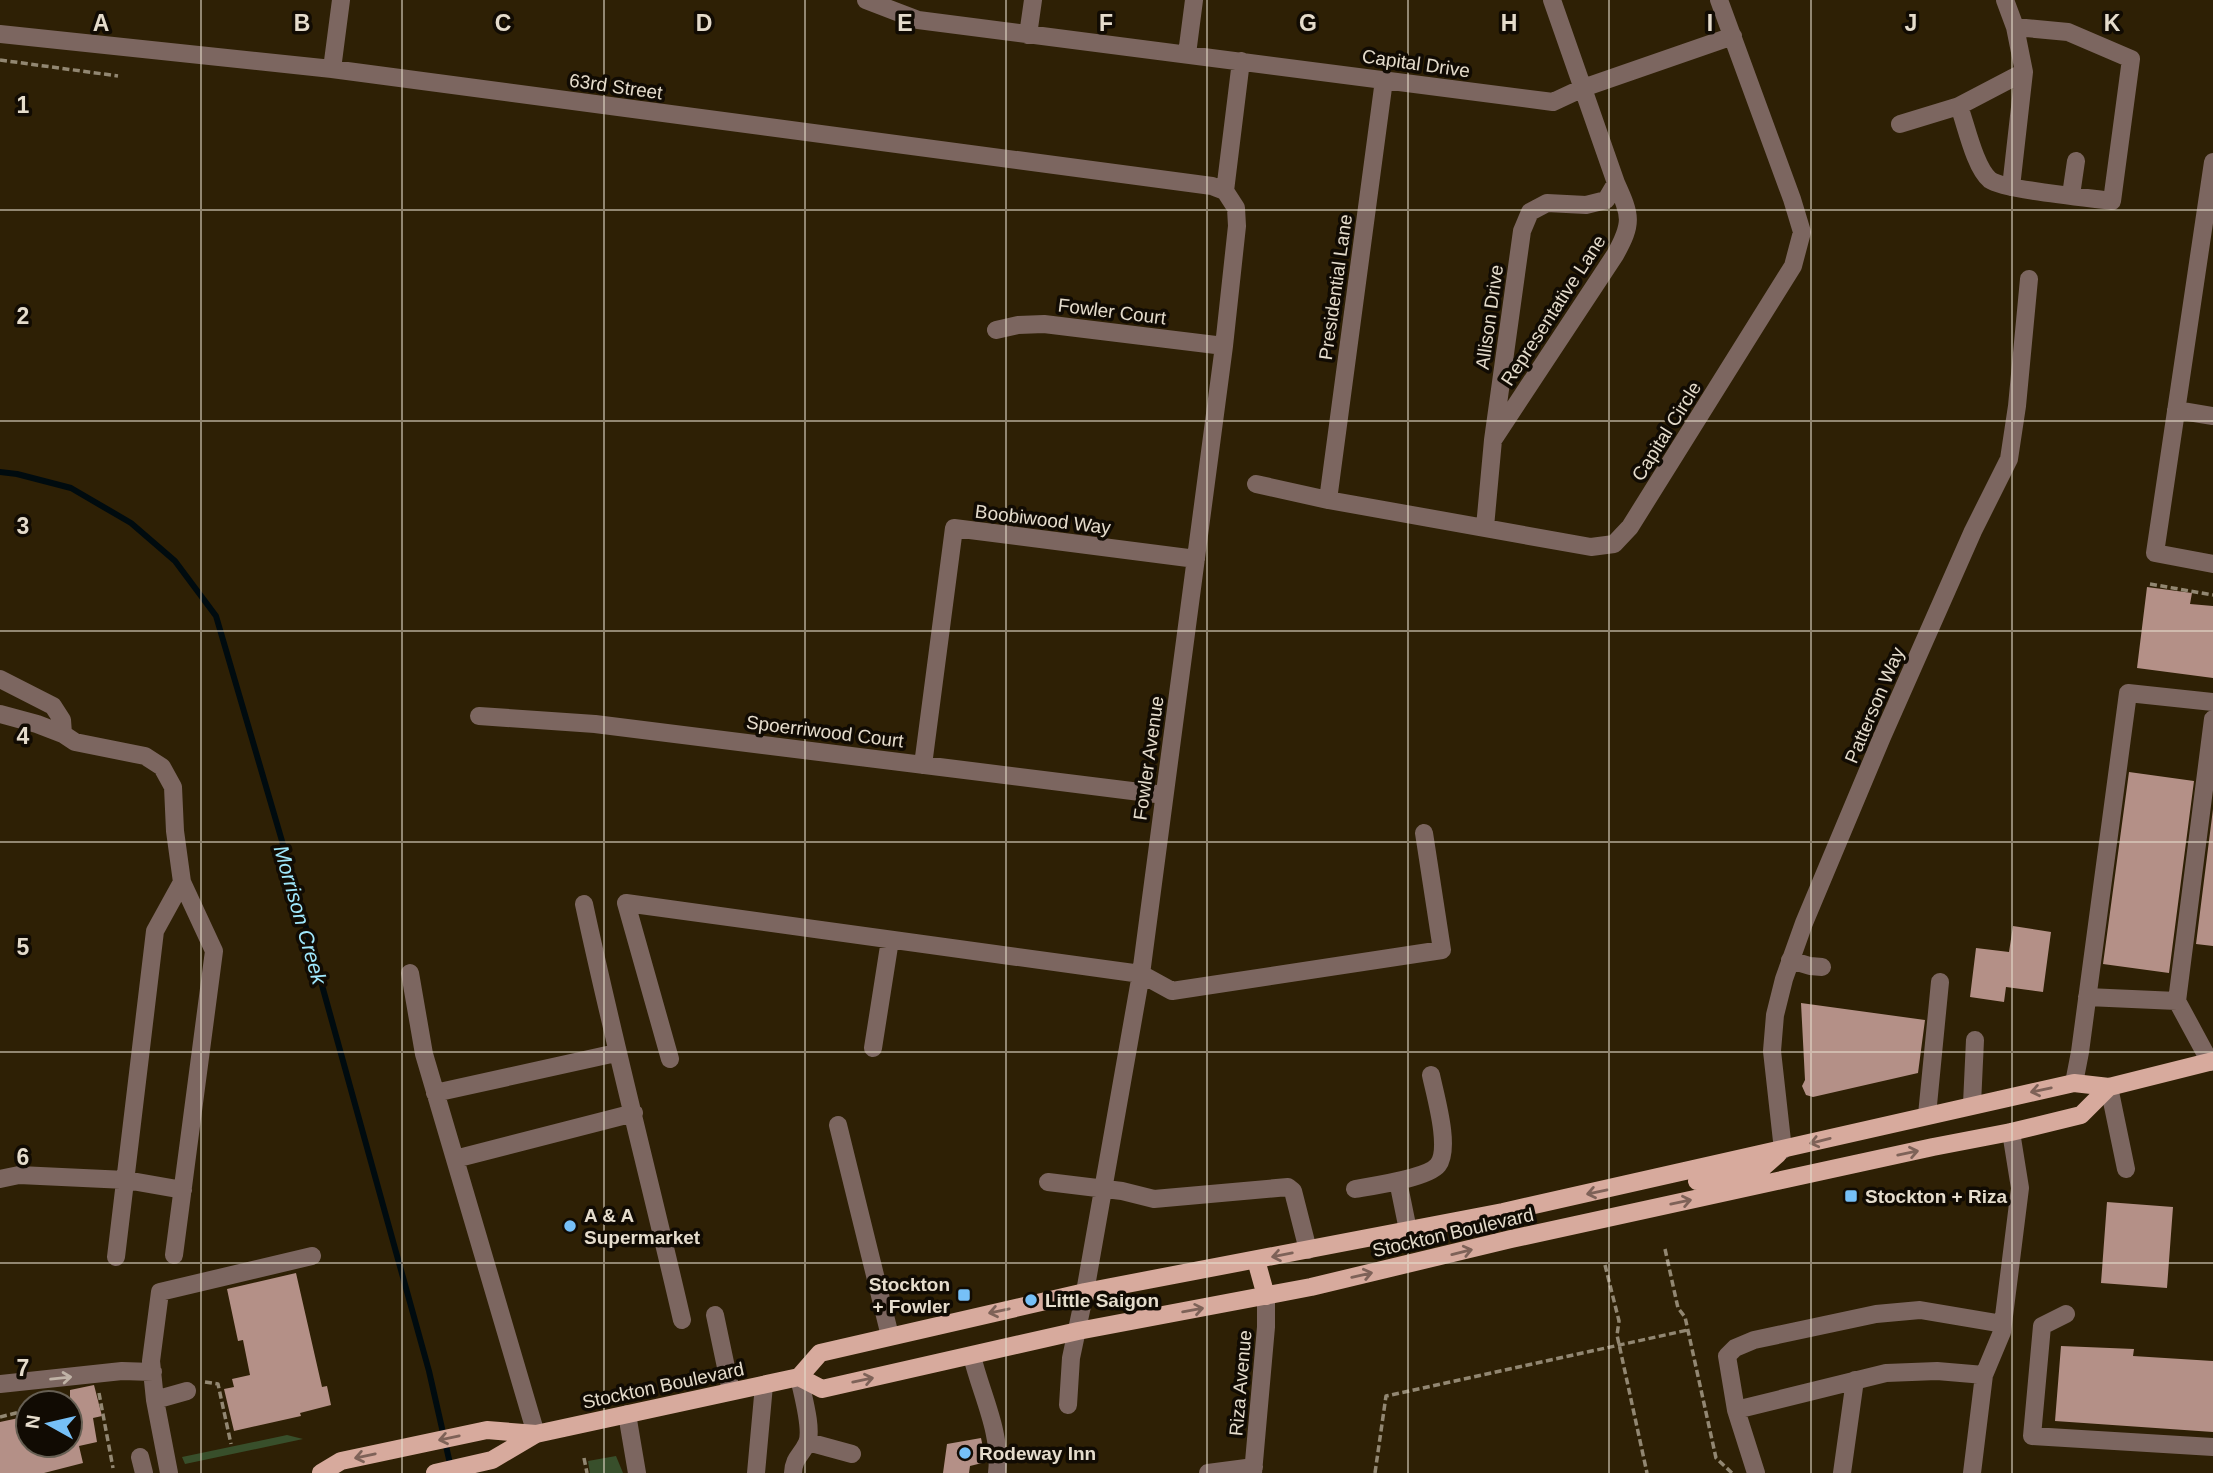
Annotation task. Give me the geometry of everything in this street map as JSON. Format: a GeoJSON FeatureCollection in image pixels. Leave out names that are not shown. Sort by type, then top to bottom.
{"type":"FeatureCollection","features":[{"type":"Feature","properties":{"kind":"main road","name":"Stockton Boulevard"},"geometry":{"type":"LineString","coordinates":[[321,1473],[341,1461],[487,1430],[536,1434],[799,1377],[820,1353],[1085,1292],[1503,1212],[2074,1083],[2109,1087],[2211,1062]]}},
{"type":"Feature","properties":{"kind":"main road","name":"Stockton Boulevard"},"geometry":{"type":"LineString","coordinates":[[799,1377],[822,1389],[1078,1331],[1266,1296],[1615,1217],[2011,1132],[2081,1115],[2109,1087]]}},
{"type":"Feature","properties":{"kind":"main road"},"geometry":{"type":"LineString","coordinates":[[1615,1217],[1633,1194],[1760,1169],[1783,1150]]}},
{"type":"Feature","properties":{"kind":"main road"},"geometry":{"type":"LineString","coordinates":[[1256,1260],[1266,1296]]}},
{"type":"Feature","properties":{"kind":"main road","name":"Stockton Boulevard"},"geometry":{"type":"LineString","coordinates":[[435,1473],[492,1460],[536,1434]]}},
{"type":"Feature","properties":{"kind":"street"},"geometry":{"type":"LineString","coordinates":[[332,69],[341,0]]}},
{"type":"Feature","properties":{"kind":"street","name":"Capital Drive"},"geometry":{"type":"LineString","coordinates":[[868,0],[918,20],[1553,102],[1583,88],[1733,36]]}},
{"type":"Feature","properties":{"kind":"street"},"geometry":{"type":"LineString","coordinates":[[1028,35],[1032,0]]}},
{"type":"Feature","properties":{"kind":"street"},"geometry":{"type":"LineString","coordinates":[[1187,54],[1194,0]]}},
{"type":"Feature","properties":{"kind":"street","name":"Representative Lane"},"geometry":{"type":"LineString","coordinates":[[1493,440],[1628,232],[1627,207],[1616,183],[1552,0]]}},
{"type":"Feature","properties":{"kind":"street","name":"Capital Circle"},"geometry":{"type":"LineString","coordinates":[[1256,484],[1591,547],[1614,544],[1630,527],[1793,266],[1802,232],[1793,199],[1719,0]]}},
{"type":"Feature","properties":{"kind":"street"},"geometry":{"type":"LineString","coordinates":[[2005,0],[2015,27],[2024,72],[2011,187]]}},
{"type":"Feature","properties":{"kind":"street"},"geometry":{"type":"LineString","coordinates":[[1959,106],[1980,167],[1991,180],[2011,187],[2112,201],[2132,59],[2068,33],[2015,27]]}},
{"type":"Feature","properties":{"kind":"street","name":"63rd Street"},"geometry":{"type":"LineString","coordinates":[[0,34],[332,69],[1212,186],[1225,191]]}},
{"type":"Feature","properties":{"kind":"street"},"geometry":{"type":"LineString","coordinates":[[1225,191],[1241,61]]}},
{"type":"Feature","properties":{"kind":"street"},"geometry":{"type":"LineString","coordinates":[[1900,124],[1959,106],[2024,72]]}},
{"type":"Feature","properties":{"kind":"street","name":"Presidential Lane"},"geometry":{"type":"LineString","coordinates":[[1328,499],[1384,80]]}},
{"type":"Feature","properties":{"kind":"street"},"geometry":{"type":"LineString","coordinates":[[2071,195],[2076,161]]}},
{"type":"Feature","properties":{"kind":"street"},"geometry":{"type":"LineString","coordinates":[[2213,162],[2155,553],[2213,564]]}},
{"type":"Feature","properties":{"kind":"street","name":"Allison Drive"},"geometry":{"type":"LineString","coordinates":[[1485,527],[1493,440],[1522,231],[1530,212],[1547,204],[1586,205],[1606,200],[1616,183]]}},
{"type":"Feature","properties":{"kind":"street","name":"Fowler Avenue"},"geometry":{"type":"LineString","coordinates":[[1068,1405],[1071,1358],[1078,1331],[1140,974],[1224,346],[1237,226],[1236,208],[1225,191]]}},
{"type":"Feature","properties":{"kind":"street","name":"Patterson Way"},"geometry":{"type":"LineString","coordinates":[[1783,1150],[1772,1051],[1775,1015],[1790,960],[1882,737],[1973,531],[2009,459],[2029,279]]}},
{"type":"Feature","properties":{"kind":"street","name":"Fowler Court"},"geometry":{"type":"LineString","coordinates":[[996,330],[1018,325],[1044,324],[1224,346]]}},
{"type":"Feature","properties":{"kind":"street"},"geometry":{"type":"LineString","coordinates":[[2176,410],[2213,416]]}},
{"type":"Feature","properties":{"kind":"street","name":"Boobiwood Way"},"geometry":{"type":"LineString","coordinates":[[923,765],[954,528],[1196,559]]}},
{"type":"Feature","properties":{"kind":"street"},"geometry":{"type":"LineString","coordinates":[[0,678],[53,706],[62,720],[63,734]]}},
{"type":"Feature","properties":{"kind":"street"},"geometry":{"type":"LineString","coordinates":[[2074,1083],[2128,693],[2213,702]]}},
{"type":"Feature","properties":{"kind":"street"},"geometry":{"type":"LineString","coordinates":[[32,694],[8,716],[63,734],[75,742],[145,756],[162,767],[173,787],[175,831],[182,882],[214,951],[174,1255]]}},
{"type":"Feature","properties":{"kind":"street","name":"Spoerriwood Court"},"geometry":{"type":"LineString","coordinates":[[479,716],[595,723],[1164,795]]}},
{"type":"Feature","properties":{"kind":"street"},"geometry":{"type":"LineString","coordinates":[[2211,1062],[2177,1001],[2213,719]]}},
{"type":"Feature","properties":{"kind":"street"},"geometry":{"type":"LineString","coordinates":[[670,1059],[626,903],[1140,974],[1172,991],[1442,950],[1424,833]]}},
{"type":"Feature","properties":{"kind":"street"},"geometry":{"type":"LineString","coordinates":[[116,1257],[155,931],[182,882]]}},
{"type":"Feature","properties":{"kind":"street"},"geometry":{"type":"LineString","coordinates":[[584,904],[616,1053],[634,1113],[682,1321]]}},
{"type":"Feature","properties":{"kind":"street"},"geometry":{"type":"LineString","coordinates":[[873,1048],[890,940]]}},
{"type":"Feature","properties":{"kind":"street"},"geometry":{"type":"LineString","coordinates":[[1790,960],[1822,967]]}},
{"type":"Feature","properties":{"kind":"street"},"geometry":{"type":"LineString","coordinates":[[410,973],[424,1054],[536,1434]]}},
{"type":"Feature","properties":{"kind":"street"},"geometry":{"type":"LineString","coordinates":[[1927,1115],[1940,982]]}},
{"type":"Feature","properties":{"kind":"street"},"geometry":{"type":"LineString","coordinates":[[2087,997],[2177,1001]]}},
{"type":"Feature","properties":{"kind":"street"},"geometry":{"type":"LineString","coordinates":[[1972,1104],[1975,1040]]}},
{"type":"Feature","properties":{"kind":"street"},"geometry":{"type":"LineString","coordinates":[[436,1093],[616,1053]]}},
{"type":"Feature","properties":{"kind":"street"},"geometry":{"type":"LineString","coordinates":[[1355,1189],[1398,1181],[1436,1168],[1442,1158],[1441,1121],[1431,1075]]}},
{"type":"Feature","properties":{"kind":"street"},"geometry":{"type":"LineString","coordinates":[[2109,1087],[2126,1169]]}},
{"type":"Feature","properties":{"kind":"street"},"geometry":{"type":"LineString","coordinates":[[455,1159],[634,1113]]}},
{"type":"Feature","properties":{"kind":"street"},"geometry":{"type":"LineString","coordinates":[[838,1125],[890,1336]]}},
{"type":"Feature","properties":{"kind":"street"},"geometry":{"type":"LineString","coordinates":[[1972,1473],[1984,1375],[2002,1332],[2020,1188],[2011,1132]]}},
{"type":"Feature","properties":{"kind":"street"},"geometry":{"type":"LineString","coordinates":[[0,1167],[19,1175]]}},
{"type":"Feature","properties":{"kind":"street"},"geometry":{"type":"LineString","coordinates":[[0,1180],[19,1175],[126,1180],[183,1190]]}},
{"type":"Feature","properties":{"kind":"street"},"geometry":{"type":"LineString","coordinates":[[1398,1181],[1408,1230]]}},
{"type":"Feature","properties":{"kind":"street"},"geometry":{"type":"LineString","coordinates":[[1048,1182],[1101,1188],[1154,1199],[1288,1187],[1293,1191],[1308,1250]]}},
{"type":"Feature","properties":{"kind":"street"},"geometry":{"type":"LineString","coordinates":[[169,1473],[155,1400],[151,1361],[160,1292],[312,1256]]}},
{"type":"Feature","properties":{"kind":"street","name":"Riza Avenue"},"geometry":{"type":"LineString","coordinates":[[1254,1470],[1266,1327],[1266,1296]]}},
{"type":"Feature","properties":{"kind":"street"},"geometry":{"type":"LineString","coordinates":[[1756,1473],[1736,1410],[1727,1356],[1735,1348],[1754,1340],[1876,1314],[1920,1310],[2003,1324]]}},
{"type":"Feature","properties":{"kind":"street"},"geometry":{"type":"LineString","coordinates":[[2066,1314],[2042,1326],[2032,1436],[2213,1447]]}},
{"type":"Feature","properties":{"kind":"street"},"geometry":{"type":"LineString","coordinates":[[715,1315],[731,1391]]}},
{"type":"Feature","properties":{"kind":"street"},"geometry":{"type":"LineString","coordinates":[[972,1356],[994,1429],[999,1455],[997,1473]]}},
{"type":"Feature","properties":{"kind":"street"},"geometry":{"type":"LineString","coordinates":[[0,1384],[122,1371],[153,1372]]}},
{"type":"Feature","properties":{"kind":"street"},"geometry":{"type":"LineString","coordinates":[[1736,1410],[1886,1373],[1937,1371],[1984,1375]]}},
{"type":"Feature","properties":{"kind":"street"},"geometry":{"type":"LineString","coordinates":[[793,1473],[794,1462],[808,1442],[807,1416],[799,1377]]}},
{"type":"Feature","properties":{"kind":"street"},"geometry":{"type":"LineString","coordinates":[[1842,1473],[1855,1380]]}},
{"type":"Feature","properties":{"kind":"street"},"geometry":{"type":"LineString","coordinates":[[756,1473],[764,1385]]}},
{"type":"Feature","properties":{"kind":"street"},"geometry":{"type":"LineString","coordinates":[[155,1400],[187,1391]]}},
{"type":"Feature","properties":{"kind":"street"},"geometry":{"type":"LineString","coordinates":[[626,1414],[637,1473]]}},
{"type":"Feature","properties":{"kind":"street"},"geometry":{"type":"LineString","coordinates":[[808,1442],[852,1454]]}},
{"type":"Feature","properties":{"kind":"street"},"geometry":{"type":"LineString","coordinates":[[1208,1473],[1254,1470]]}},
{"type":"Feature","properties":{"kind":"path"},"geometry":{"type":"LineString","coordinates":[[0,60],[118,76]]}},
{"type":"Feature","properties":{"kind":"path"},"geometry":{"type":"LineString","coordinates":[[2150,584],[2213,595]]}},
{"type":"Feature","properties":{"kind":"path"},"geometry":{"type":"LineString","coordinates":[[1665,1249],[1678,1308],[1685,1317],[1716,1458],[1732,1473]]}},
{"type":"Feature","properties":{"kind":"path"},"geometry":{"type":"LineString","coordinates":[[1605,1265],[1619,1321],[1616,1335],[1647,1473]]}},
{"type":"Feature","properties":{"kind":"path"},"geometry":{"type":"LineString","coordinates":[[1376,1473],[1386,1396],[1688,1331]]}},
{"type":"Feature","properties":{"kind":"path"},"geometry":{"type":"LineString","coordinates":[[97,1383],[113,1468]]}},
{"type":"Feature","properties":{"kind":"path"},"geometry":{"type":"LineString","coordinates":[[584,1458],[587,1473]]}},
{"type":"Feature","properties":{"kind":"green space"},"geometry":{"type":"Polygon","coordinates":[[[287,1435],[303,1439],[185,1464],[182,1457],[287,1435]]]}},
{"type":"Feature","properties":{"kind":"green space"},"geometry":{"type":"Polygon","coordinates":[[[616,1456],[623,1473],[590,1473],[588,1461],[616,1456]]]}},
{"type":"Feature","properties":{"kind":"building"},"geometry":{"type":"Polygon","coordinates":[[[2147,587],[2192,593],[2190,604],[2213,606],[2213,678],[2137,668],[2147,587]]]}},
{"type":"Feature","properties":{"kind":"building"},"geometry":{"type":"Polygon","coordinates":[[[2129,772],[2194,781],[2169,973],[2103,964],[2129,772]]]}},
{"type":"Feature","properties":{"kind":"building"},"geometry":{"type":"Polygon","coordinates":[[[2213,809],[2213,946],[2196,944],[2213,809]]]}},
{"type":"Feature","properties":{"kind":"building"},"geometry":{"type":"Polygon","coordinates":[[[2013,926],[2051,932],[2043,992],[2006,987],[2004,1002],[1970,997],[1976,948],[2009,952],[2013,926]]]}},
{"type":"Feature","properties":{"kind":"building"},"geometry":{"type":"Polygon","coordinates":[[[1801,1003],[1925,1020],[1918,1073],[1813,1097],[1806,1095],[1802,1086],[1805,1080],[1801,1003]]]}},
{"type":"Feature","properties":{"kind":"building"},"geometry":{"type":"Polygon","coordinates":[[[2107,1202],[2173,1207],[2167,1288],[2101,1283],[2107,1202]]]}},
{"type":"Feature","properties":{"kind":"building"},"geometry":{"type":"Polygon","coordinates":[[[296,1273],[322,1387],[327,1386],[331,1405],[300,1413],[301,1416],[234,1431],[224,1389],[234,1387],[232,1379],[250,1375],[243,1340],[238,1341],[227,1289],[296,1273]]]}},
{"type":"Feature","properties":{"kind":"building"},"geometry":{"type":"Polygon","coordinates":[[[2061,1346],[2134,1349],[2133,1356],[2213,1361],[2213,1432],[2055,1421],[2061,1346]]]}},
{"type":"Feature","properties":{"kind":"building"},"geometry":{"type":"Polygon","coordinates":[[[94,1385],[102,1416],[93,1418],[97,1442],[84,1445],[84,1389],[75,1389],[94,1385]]]}},
{"type":"Feature","properties":{"kind":"building"},"geometry":{"type":"Polygon","coordinates":[[[14,1419],[14,1459],[82,1459],[83,1463],[44,1473],[0,1473],[0,1422],[14,1419]]]}},
{"type":"Feature","properties":{"kind":"building","name":"Rodeway Inn"},"geometry":{"type":"Polygon","coordinates":[[[981,1438],[986,1462],[970,1466],[969,1473],[943,1473],[947,1444],[981,1438]]]}},
{"type":"Feature","properties":{"kind":"waterway","name":"Morrison Creek"},"geometry":{"type":"LineString","coordinates":[[0,472],[71,488],[131,523],[175,561],[216,616],[282,841],[429,1371],[451,1468]]}},
{"type":"Feature","properties":{"kind":"place","name":"Stockton + Riza"},"geometry":{"type":"Point","coordinates":[1851,1196]}},
{"type":"Feature","properties":{"kind":"place","name":"A & A Supermarket"},"geometry":{"type":"Point","coordinates":[570,1226]}},
{"type":"Feature","properties":{"kind":"place","name":"Stockton + Fowler"},"geometry":{"type":"Point","coordinates":[964,1295]}},
{"type":"Feature","properties":{"kind":"place","name":"Little Saigon"},"geometry":{"type":"Point","coordinates":[1031,1300]}},
{"type":"Feature","properties":{"kind":"place","name":"Rodeway Inn"},"geometry":{"type":"Point","coordinates":[965,1453]}}]}
